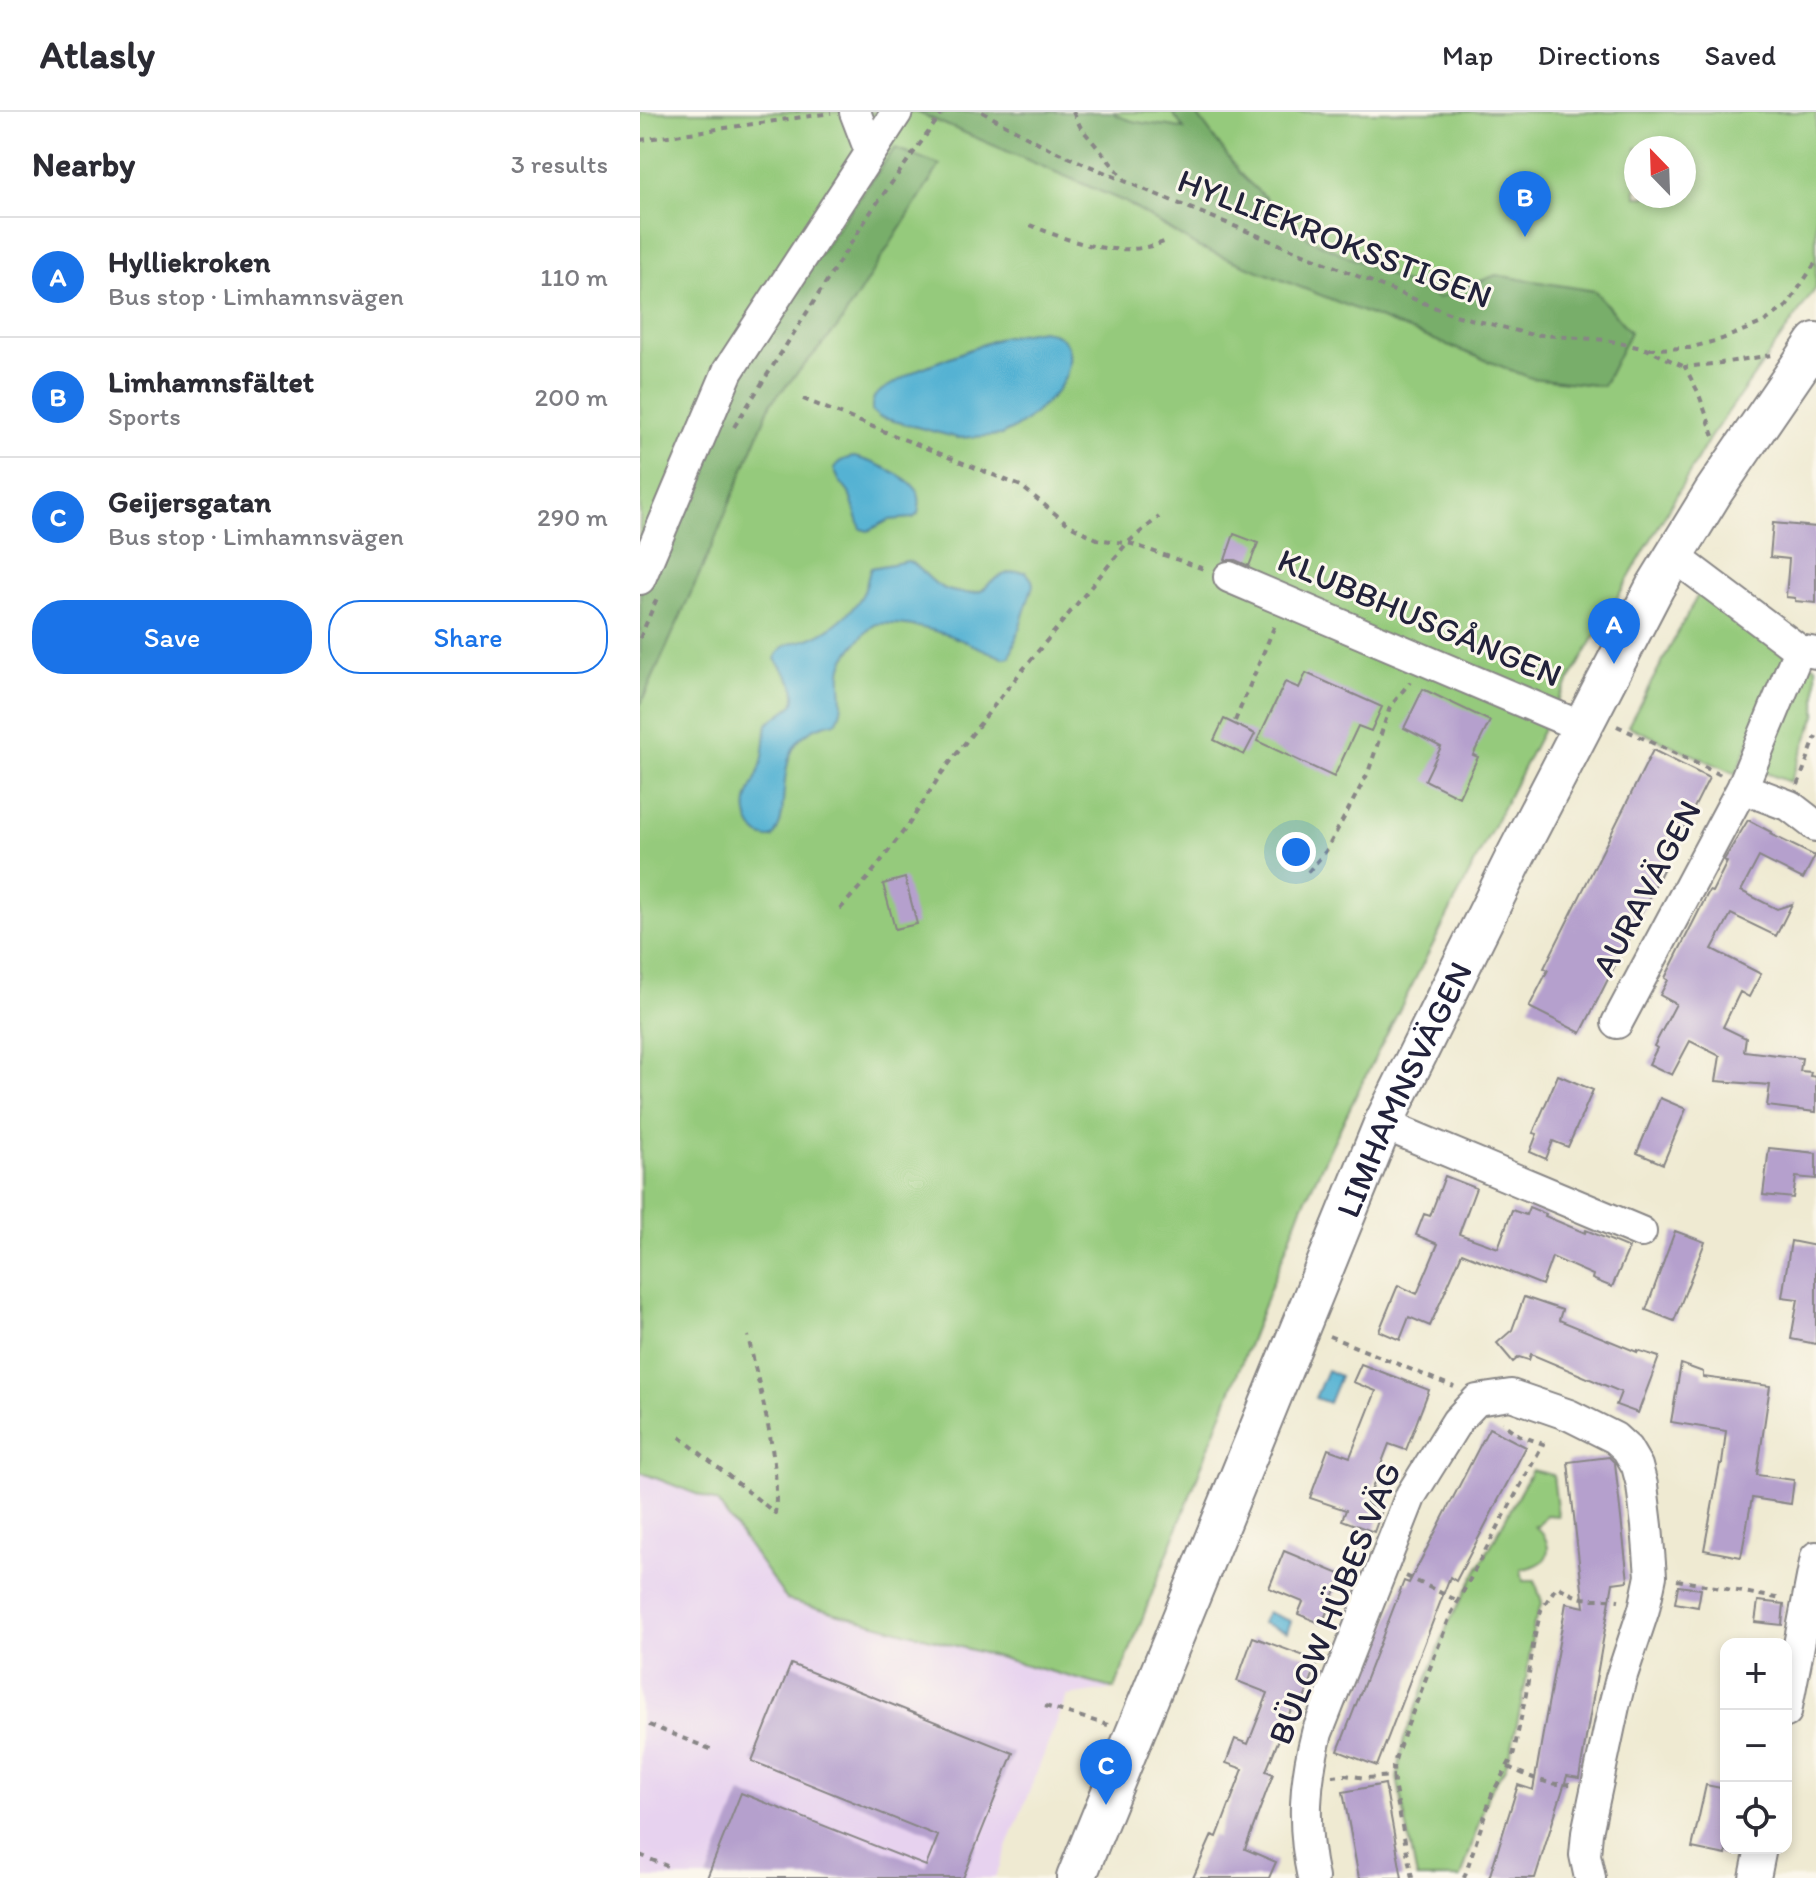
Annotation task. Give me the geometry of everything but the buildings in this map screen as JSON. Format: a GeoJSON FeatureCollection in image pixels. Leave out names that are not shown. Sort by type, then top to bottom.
{"type":"FeatureCollection","features":[{"type":"Feature","properties":{"kind":"main road","name":"LIMHAMNSVÄGEN"},"geometry":{"type":"LineString","coordinates":[[1076,1878],[1383,1124],[1516,855],[1599,726],[1626,641],[1714,491],[1816,342]]}},
{"type":"Feature","properties":{"kind":"street"},"geometry":{"type":"LineString","coordinates":[[855,112],[870,151]]}},
{"type":"Feature","properties":{"kind":"street"},"geometry":{"type":"LineString","coordinates":[[649,588],[728,371],[897,112]]}},
{"type":"Feature","properties":{"kind":"street"},"geometry":{"type":"LineString","coordinates":[[1674,556],[1808,652]]}},
{"type":"Feature","properties":{"kind":"street","name":"KLUBBHUSGÅNGEN"},"geometry":{"type":"LineString","coordinates":[[1229,577],[1428,661],[1599,726]]}},
{"type":"Feature","properties":{"kind":"street","name":"AURAVÄGEN"},"geometry":{"type":"LineString","coordinates":[[1617,1023],[1734,783],[1808,652]]}},
{"type":"Feature","properties":{"kind":"street"},"geometry":{"type":"LineString","coordinates":[[1734,783],[1790,806],[1816,826]]}},
{"type":"Feature","properties":{"kind":"street"},"geometry":{"type":"LineString","coordinates":[[1383,1124],[1641,1232]]}},
{"type":"Feature","properties":{"kind":"street"},"geometry":{"type":"LineString","coordinates":[[1477,1400],[1511,1395],[1569,1415],[1615,1438],[1627,1449],[1637,1466],[1642,1485],[1651,1576],[1644,1609],[1621,1678],[1587,1833],[1585,1855],[1590,1878]]}},
{"type":"Feature","properties":{"kind":"street","name":"BÜLOW HÜBES VÄG"},"geometry":{"type":"LineString","coordinates":[[1313,1878],[1305,1803],[1308,1768],[1317,1733],[1411,1495],[1457,1421],[1477,1400]]}},
{"type":"Feature","properties":{"kind":"street"},"geometry":{"type":"LineString","coordinates":[[1786,1710],[1816,1557]]}},
{"type":"Feature","properties":{"kind":"street"},"geometry":{"type":"LineString","coordinates":[[1755,1878],[1760,1854]]}},
{"type":"Feature","properties":{"kind":"path"},"geometry":{"type":"LineString","coordinates":[[640,140],[842,112]]}},
{"type":"Feature","properties":{"kind":"path"},"geometry":{"type":"LineString","coordinates":[[732,430],[872,210],[943,112]]}},
{"type":"Feature","properties":{"kind":"path","name":"HYLLIEKROKSSTIGEN"},"geometry":{"type":"LineString","coordinates":[[982,112],[1052,150],[1451,314],[1529,334],[1606,340],[1646,349],[1685,367]]}},
{"type":"Feature","properties":{"kind":"path"},"geometry":{"type":"LineString","coordinates":[[1073,112],[1081,128],[1128,182]]}},
{"type":"Feature","properties":{"kind":"path"},"geometry":{"type":"LineString","coordinates":[[1030,225],[1069,241],[1114,250],[1151,247],[1166,241]]}},
{"type":"Feature","properties":{"kind":"path"},"geometry":{"type":"LineString","coordinates":[[1646,349],[1689,348],[1764,322],[1787,306],[1816,262]]}},
{"type":"Feature","properties":{"kind":"path"},"geometry":{"type":"LineString","coordinates":[[1715,438],[1685,367],[1776,354]]}},
{"type":"Feature","properties":{"kind":"path"},"geometry":{"type":"LineString","coordinates":[[803,399],[1021,486],[1068,524],[1097,539],[1127,543],[1229,577]]}},
{"type":"Feature","properties":{"kind":"path"},"geometry":{"type":"LineString","coordinates":[[840,909],[909,824],[941,774],[1007,689],[1127,543],[1159,517]]}},
{"type":"Feature","properties":{"kind":"path"},"geometry":{"type":"LineString","coordinates":[[640,638],[649,588]]}},
{"type":"Feature","properties":{"kind":"path"},"geometry":{"type":"LineString","coordinates":[[1235,721],[1285,601]]}},
{"type":"Feature","properties":{"kind":"path"},"geometry":{"type":"LineString","coordinates":[[1308,872],[1326,851],[1368,773],[1390,707],[1428,661]]}},
{"type":"Feature","properties":{"kind":"path"},"geometry":{"type":"LineString","coordinates":[[1599,726],[1734,783]]}},
{"type":"Feature","properties":{"kind":"path"},"geometry":{"type":"LineString","coordinates":[[1790,806],[1816,736]]}},
{"type":"Feature","properties":{"kind":"path"},"geometry":{"type":"LineString","coordinates":[[1327,1335],[1446,1382],[1477,1400],[1519,1435],[1543,1444],[1458,1601],[1430,1664],[1398,1750],[1393,1767],[1412,1878]]}},
{"type":"Feature","properties":{"kind":"path"},"geometry":{"type":"LineString","coordinates":[[680,1437],[775,1513],[777,1495],[769,1438],[748,1336]]}},
{"type":"Feature","properties":{"kind":"path"},"geometry":{"type":"LineString","coordinates":[[1383,1566],[1458,1601]]}},
{"type":"Feature","properties":{"kind":"path"},"geometry":{"type":"LineString","coordinates":[[1651,1576],[1806,1603]]}},
{"type":"Feature","properties":{"kind":"path"},"geometry":{"type":"LineString","coordinates":[[1464,1878],[1492,1794],[1513,1756],[1541,1610],[1557,1586],[1571,1595],[1586,1599],[1615,1599],[1644,1609]]}},
{"type":"Feature","properties":{"kind":"path"},"geometry":{"type":"LineString","coordinates":[[1045,1706],[1112,1727]]}},
{"type":"Feature","properties":{"kind":"path"},"geometry":{"type":"LineString","coordinates":[[649,1725],[713,1750]]}},
{"type":"Feature","properties":{"kind":"path"},"geometry":{"type":"LineString","coordinates":[[1508,1767],[1537,1781],[1571,1784],[1597,1792]]}},
{"type":"Feature","properties":{"kind":"path"},"geometry":{"type":"LineString","coordinates":[[1307,1777],[1394,1776]]}},
{"type":"Feature","properties":{"kind":"path"},"geometry":{"type":"LineString","coordinates":[[640,1855],[667,1866]]}},
{"type":"Feature","properties":{"kind":"shaded area"},"geometry":{"type":"Polygon","coordinates":[[[640,1472],[717,1502],[787,1601],[1115,1689],[1067,1696],[995,1878],[640,1878],[640,1472]]]}},
{"type":"Feature","properties":{"kind":"green space"},"geometry":{"type":"Polygon","coordinates":[[[640,112],[1816,112],[1816,288],[1709,439],[1557,702],[1361,1085],[1302,1207],[1115,1689],[787,1600],[717,1502],[640,1472],[640,112]]]}},
{"type":"Feature","properties":{"kind":"green space"},"geometry":{"type":"Polygon","coordinates":[[[916,112],[1112,112],[1138,122],[1184,129],[1172,112],[1195,112],[1243,177],[1310,239],[1438,298],[1496,275],[1595,291],[1630,332],[1603,386],[1531,378],[1198,247],[1125,202],[916,112]]]}},
{"type":"Feature","properties":{"kind":"green space"},"geometry":{"type":"Polygon","coordinates":[[[895,148],[940,165],[838,327],[771,403],[713,544],[640,706],[640,593],[748,353],[895,148]]]}},
{"type":"Feature","properties":{"kind":"green space"},"geometry":{"type":"Polygon","coordinates":[[[1700,591],[1787,654],[1736,774],[1628,726],[1700,591]]]}},
{"type":"Feature","properties":{"kind":"green space"},"geometry":{"type":"Polygon","coordinates":[[[1802,661],[1816,666],[1816,715],[1790,782],[1760,771],[1802,661]]]}},
{"type":"Feature","properties":{"kind":"green space"},"geometry":{"type":"Polygon","coordinates":[[[1532,1470],[1553,1475],[1558,1516],[1546,1515],[1538,1526],[1534,1526],[1543,1535],[1548,1553],[1541,1563],[1521,1569],[1523,1581],[1535,1581],[1542,1602],[1534,1624],[1512,1747],[1505,1768],[1489,1792],[1461,1878],[1417,1878],[1397,1778],[1403,1742],[1448,1624],[1532,1470]]]}},
{"type":"Feature","properties":{"kind":"water"},"geometry":{"type":"Polygon","coordinates":[[[1042,330],[1056,334],[1066,343],[1069,364],[1066,374],[1048,401],[1023,423],[1002,435],[958,438],[879,417],[872,411],[874,397],[919,369],[1002,337],[1042,330]]]}},
{"type":"Feature","properties":{"kind":"water"},"geometry":{"type":"Polygon","coordinates":[[[854,457],[888,469],[911,484],[919,495],[918,514],[913,518],[889,520],[868,531],[861,529],[849,493],[834,469],[845,459],[854,457]]]}},
{"type":"Feature","properties":{"kind":"water"},"geometry":{"type":"Polygon","coordinates":[[[908,561],[938,585],[962,593],[981,591],[1007,573],[1026,572],[1033,585],[1010,657],[1003,658],[925,628],[896,624],[873,626],[844,661],[840,715],[836,722],[820,726],[799,740],[788,761],[777,830],[772,838],[759,835],[748,818],[747,804],[762,762],[767,724],[793,705],[795,698],[791,680],[775,659],[778,653],[790,644],[822,633],[843,617],[862,596],[871,568],[908,561]]]}},
{"type":"Feature","properties":{"kind":"water"},"geometry":{"type":"Polygon","coordinates":[[[1327,1370],[1340,1376],[1329,1403],[1315,1398],[1327,1370]]]}},
{"type":"Feature","properties":{"kind":"water"},"geometry":{"type":"Polygon","coordinates":[[[1267,1612],[1291,1621],[1287,1632],[1262,1623],[1267,1612]]]}},
{"type":"Feature","properties":{"kind":"place","name":"Limhamnsfältet"},"geometry":{"type":"Point","coordinates":[1525,237]}},
{"type":"Feature","properties":{"kind":"place","name":"Hylliekroken"},"geometry":{"type":"Point","coordinates":[1614,664]}},
{"type":"Feature","properties":{"kind":"place","name":"Geijersgatan"},"geometry":{"type":"Point","coordinates":[1106,1805]}}]}
